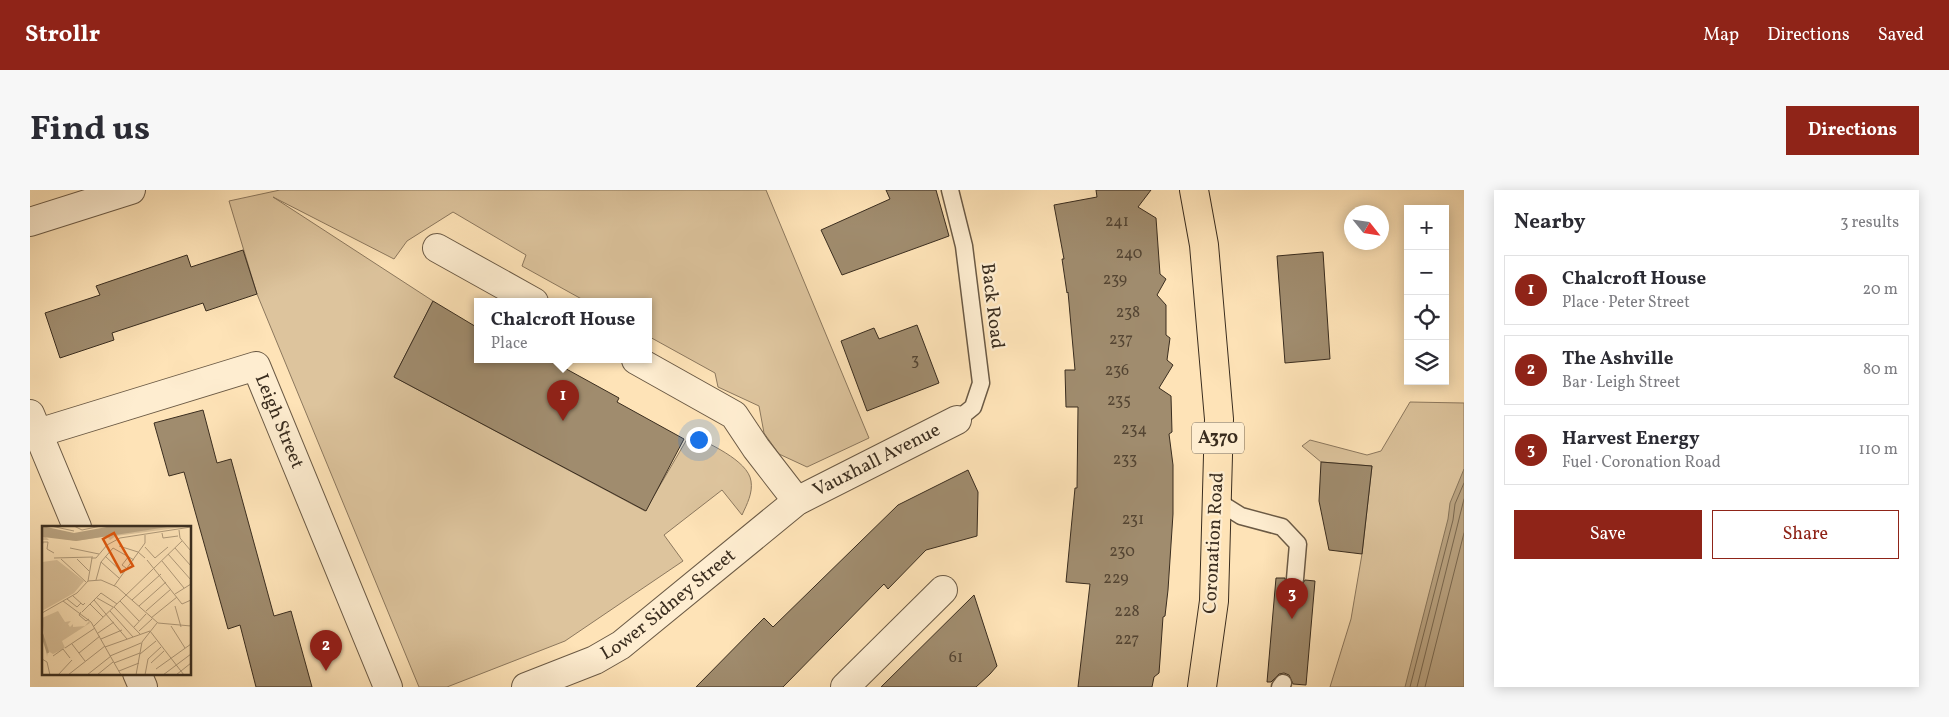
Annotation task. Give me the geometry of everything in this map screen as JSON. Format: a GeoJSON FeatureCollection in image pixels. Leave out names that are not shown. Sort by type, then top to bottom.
{"type":"FeatureCollection","features":[{"type":"Feature","properties":{"kind":"highway","name":"Coronation Road"},"geometry":{"type":"LineString","coordinates":[[1194,190],[1204,245],[1219,419],[1214,601],[1202,687]]}},
{"type":"Feature","properties":{"kind":"street"},"geometry":{"type":"LineString","coordinates":[[30,222],[131,190]]}},
{"type":"Feature","properties":{"kind":"street"},"geometry":{"type":"LineString","coordinates":[[437,248],[527,298]]}},
{"type":"Feature","properties":{"kind":"street"},"geometry":{"type":"LineString","coordinates":[[641,363],[734,415],[756,448],[797,501]]}},
{"type":"Feature","properties":{"kind":"street","name":"Leigh Street"},"geometry":{"type":"LineString","coordinates":[[34,423],[256,366],[388,687]]}},
{"type":"Feature","properties":{"kind":"street","name":"Vauxhall Avenue"},"geometry":{"type":"LineString","coordinates":[[797,501],[957,420]]}},
{"type":"Feature","properties":{"kind":"street"},"geometry":{"type":"LineString","coordinates":[[34,423],[77,526]]}},
{"type":"Feature","properties":{"kind":"street","name":"Lower Sidney Street"},"geometry":{"type":"LineString","coordinates":[[526,687],[595,660],[621,645],[797,501]]}},
{"type":"Feature","properties":{"kind":"street"},"geometry":{"type":"LineString","coordinates":[[845,687],[943,590]]}},
{"type":"Feature","properties":{"kind":"street"},"geometry":{"type":"LineString","coordinates":[[137,674],[143,687]]}},
{"type":"Feature","properties":{"kind":"lane","name":"Back Road"},"geometry":{"type":"LineString","coordinates":[[950,190],[964,246],[981,383],[973,407],[957,420]]}},
{"type":"Feature","properties":{"kind":"lane"},"geometry":{"type":"LineString","coordinates":[[1217,501],[1241,516],[1282,527],[1298,544],[1295,579]]}},
{"type":"Feature","properties":{"kind":"shaded area"},"geometry":{"type":"Polygon","coordinates":[[[280,190],[766,190],[869,438],[807,467],[779,454],[764,433],[759,406],[718,387],[715,373],[652,338],[652,298],[580,298],[522,266],[526,255],[453,212],[407,241],[394,259],[273,197],[433,301],[394,377],[645,511],[690,434],[735,459],[743,466],[751,481],[748,503],[742,515],[722,490],[664,535],[683,561],[565,641],[447,687],[419,687],[257,294],[229,201],[280,190]]]}},
{"type":"Feature","properties":{"kind":"shaded area"},"geometry":{"type":"Polygon","coordinates":[[[1410,402],[1464,403],[1464,637],[1447,687],[1330,687],[1351,619],[1362,554],[1372,466],[1321,462],[1302,446],[1310,440],[1367,455],[1381,451],[1410,402]]]}},
{"type":"Feature","properties":{"kind":"water"},"geometry":{"type":"Polygon","coordinates":[[[1464,469],[1464,687],[1405,687],[1448,519],[1450,503],[1464,469]]]}},
{"type":"Feature","properties":{"kind":"building"},"geometry":{"type":"Polygon","coordinates":[[[886,190],[936,190],[949,236],[842,275],[821,230],[890,199],[886,190]]]}},
{"type":"Feature","properties":{"kind":"building"},"geometry":{"type":"Polygon","coordinates":[[[1096,190],[1151,190],[1138,207],[1156,218],[1160,274],[1166,279],[1157,295],[1166,305],[1166,335],[1170,338],[1167,360],[1173,365],[1159,388],[1171,396],[1172,432],[1169,434],[1173,465],[1173,514],[1168,590],[1165,616],[1163,617],[1159,673],[1154,677],[1152,687],[1078,687],[1090,584],[1066,582],[1075,488],[1077,488],[1078,407],[1066,407],[1065,370],[1075,370],[1068,292],[1062,259],[1064,259],[1054,205],[1097,197],[1096,190]]]}},
{"type":"Feature","properties":{"kind":"building"},"geometry":{"type":"Polygon","coordinates":[[[243,250],[257,294],[206,311],[203,303],[112,333],[114,340],[60,358],[45,313],[100,295],[96,286],[187,255],[191,267],[243,250]]]}},
{"type":"Feature","properties":{"kind":"building"},"geometry":{"type":"Polygon","coordinates":[[[1323,252],[1330,359],[1285,363],[1277,256],[1323,252]]]}},
{"type":"Feature","properties":{"kind":"building"},"geometry":{"type":"Polygon","coordinates":[[[433,301],[474,326],[474,363],[555,363],[619,398],[617,402],[684,439],[646,511],[394,377],[433,301]]]}},
{"type":"Feature","properties":{"kind":"building"},"geometry":{"type":"Polygon","coordinates":[[[917,325],[939,383],[867,411],[841,341],[874,328],[879,339],[917,325]]]}},
{"type":"Feature","properties":{"kind":"building"},"geometry":{"type":"Polygon","coordinates":[[[203,410],[217,463],[231,459],[274,616],[291,611],[312,687],[256,687],[240,625],[228,629],[184,472],[169,476],[154,423],[203,410]]]}},
{"type":"Feature","properties":{"kind":"building"},"geometry":{"type":"Polygon","coordinates":[[[1321,462],[1372,466],[1362,554],[1329,550],[1319,501],[1321,462]]]}},
{"type":"Feature","properties":{"kind":"building"},"geometry":{"type":"Polygon","coordinates":[[[968,470],[978,492],[977,536],[926,550],[888,589],[884,584],[783,687],[696,687],[764,618],[773,627],[898,505],[968,470]]]}},
{"type":"Feature","properties":{"kind":"building"},"geometry":{"type":"Polygon","coordinates":[[[1276,578],[1285,578],[1286,584],[1294,589],[1300,588],[1305,580],[1315,581],[1306,685],[1293,684],[1289,675],[1284,673],[1279,674],[1271,682],[1267,682],[1276,578]]]}},
{"type":"Feature","properties":{"kind":"building"},"geometry":{"type":"Polygon","coordinates":[[[974,595],[997,666],[990,674],[976,687],[881,687],[974,595]]]}},
{"type":"Feature","properties":{"kind":"place","name":"Chalcroft House"},"geometry":{"type":"Point","coordinates":[563,421]}},
{"type":"Feature","properties":{"kind":"place","name":"Harvest Energy"},"geometry":{"type":"Point","coordinates":[1292,619]}},
{"type":"Feature","properties":{"kind":"place","name":"The Ashville"},"geometry":{"type":"Point","coordinates":[326,671]}}]}
